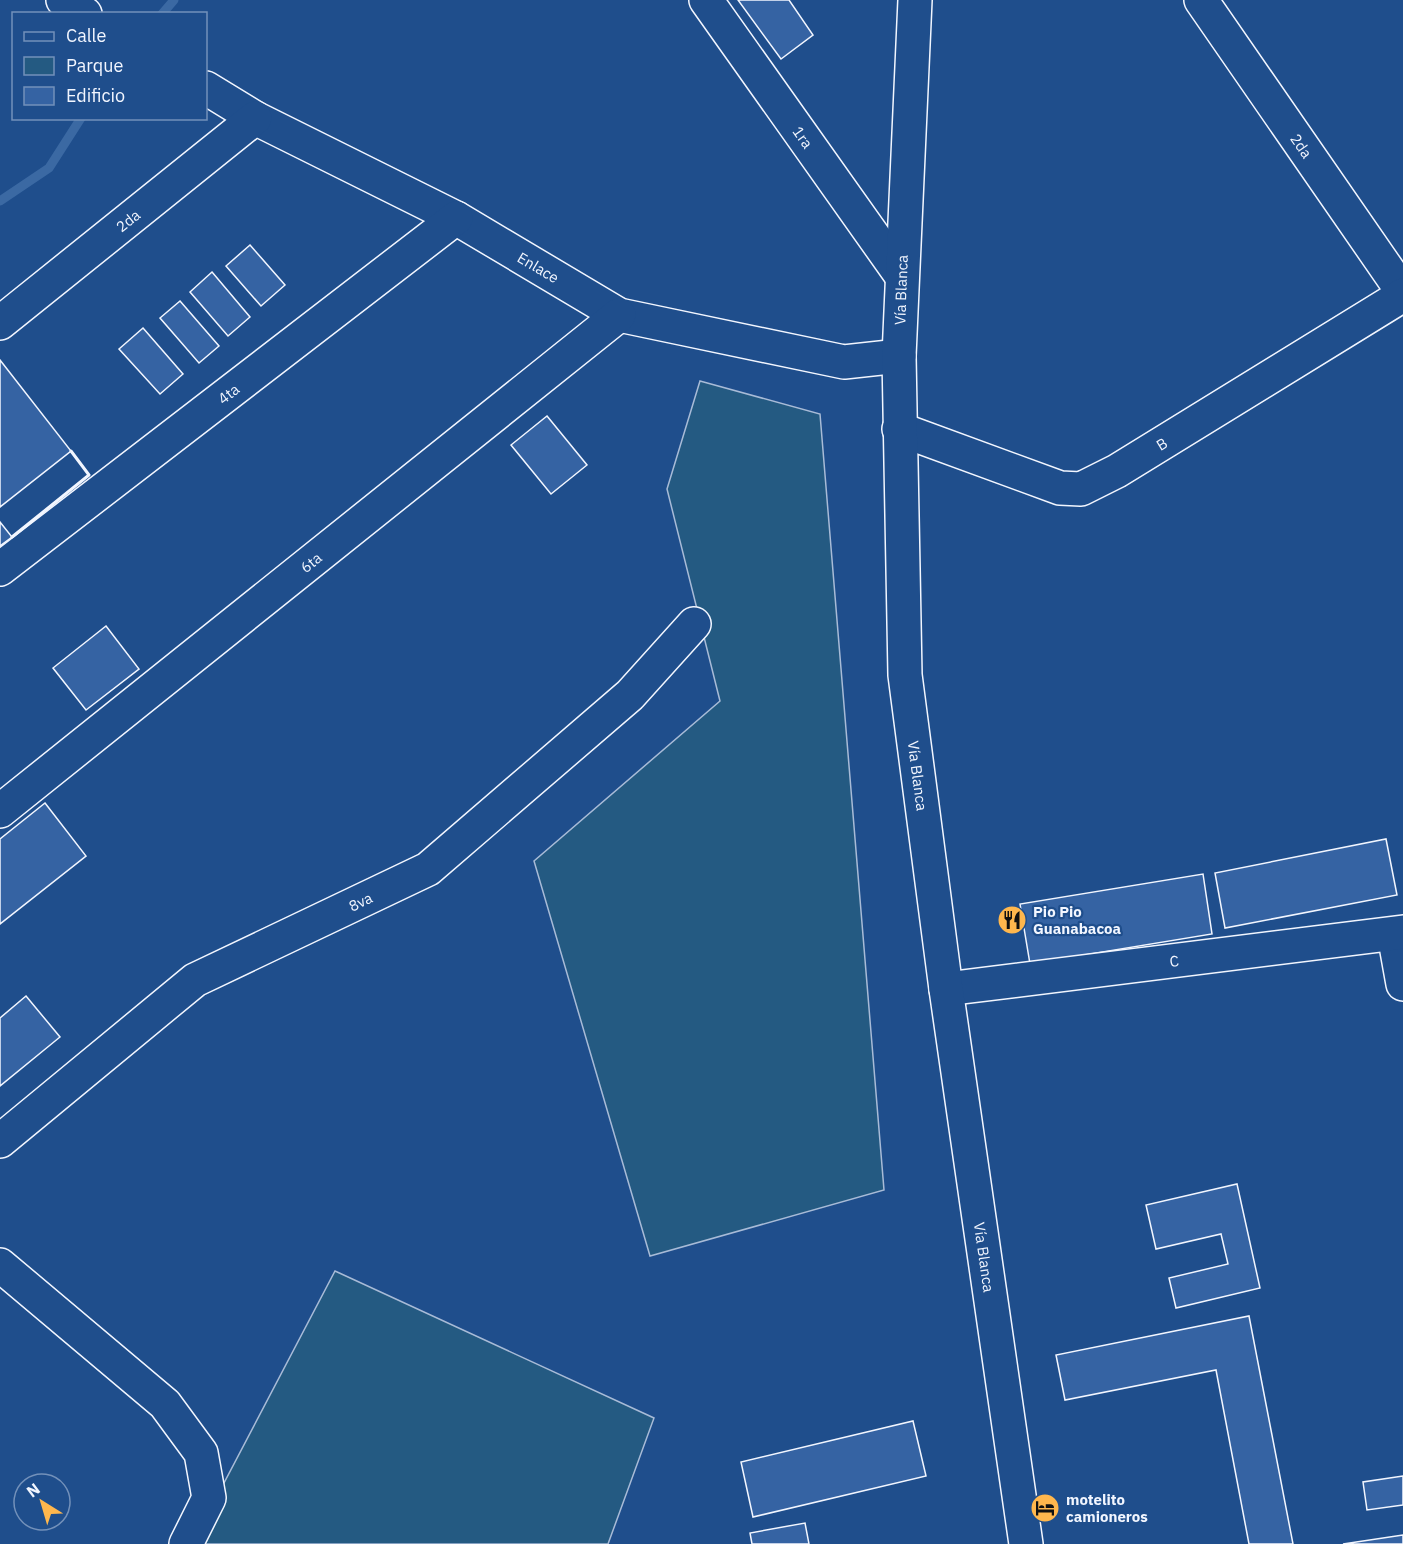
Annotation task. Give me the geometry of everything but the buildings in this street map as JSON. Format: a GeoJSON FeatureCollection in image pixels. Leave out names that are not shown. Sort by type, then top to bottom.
{"type":"FeatureCollection","features":[{"type":"Feature","properties":{"kind":"street"},"geometry":{"type":"LineString","coordinates":[[63,0],[82,12]]}},
{"type":"Feature","properties":{"kind":"street","name":"1ra"},"geometry":{"type":"LineString","coordinates":[[706,0],[901,275]]}},
{"type":"Feature","properties":{"kind":"street","name":"Vía Blanca"},"geometry":{"type":"LineString","coordinates":[[915,0],[899,356],[905,675],[946,989],[1026,1544]]}},
{"type":"Feature","properties":{"kind":"street","name":"2da"},"geometry":{"type":"LineString","coordinates":[[1201,0],[1403,293]]}},
{"type":"Feature","properties":{"kind":"street","name":"Enlace"},"geometry":{"type":"LineString","coordinates":[[207,89],[255,118],[456,218],[619,315],[844,362],[899,356]]}},
{"type":"Feature","properties":{"kind":"street","name":"2da"},"geometry":{"type":"LineString","coordinates":[[0,323],[255,118]]}},
{"type":"Feature","properties":{"kind":"street","name":"4ta"},"geometry":{"type":"LineString","coordinates":[[0,569],[456,218]]}},
{"type":"Feature","properties":{"kind":"street","name":"B"},"geometry":{"type":"LineString","coordinates":[[899,429],[1060,488],[1081,489],[1117,471],[1403,293]]}},
{"type":"Feature","properties":{"kind":"street","name":"6ta"},"geometry":{"type":"LineString","coordinates":[[0,811],[619,315]]}},
{"type":"Feature","properties":{"kind":"street","name":"8va"},"geometry":{"type":"LineString","coordinates":[[0,1141],[195,980],[428,869],[630,695],[694,624]]}},
{"type":"Feature","properties":{"kind":"street"},"geometry":{"type":"LineString","coordinates":[[1398,933],[1403,984]]}},
{"type":"Feature","properties":{"kind":"street","name":"C"},"geometry":{"type":"LineString","coordinates":[[946,989],[1398,933]]}},
{"type":"Feature","properties":{"kind":"street"},"geometry":{"type":"LineString","coordinates":[[0,1265],[165,1404],[201,1454],[209,1498],[186,1544]]}},
{"type":"Feature","properties":{"kind":"green space"},"geometry":{"type":"Polygon","coordinates":[[[700,381],[820,414],[884,1190],[650,1256],[534,861],[720,701],[667,489],[700,381]]]}},
{"type":"Feature","properties":{"kind":"green space"},"geometry":{"type":"Polygon","coordinates":[[[335,1271],[654,1418],[608,1544],[192,1544],[335,1271]]]}},
{"type":"Feature","properties":{"kind":"waterway"},"geometry":{"type":"LineString","coordinates":[[164,12],[174,0]]}},
{"type":"Feature","properties":{"kind":"waterway"},"geometry":{"type":"LineString","coordinates":[[0,201],[49,168],[80,120]]}},
{"type":"Feature","properties":{"kind":"wall"},"geometry":{"type":"LineString","coordinates":[[12,537],[89,475],[71,451]]}},
{"type":"Feature","properties":{"kind":"place","name":"Pio Pio Guanabacoa"},"geometry":{"type":"Point","coordinates":[1012,920]}},
{"type":"Feature","properties":{"kind":"place","name":"motelito camioneros"},"geometry":{"type":"Point","coordinates":[1045,1508]}}]}
